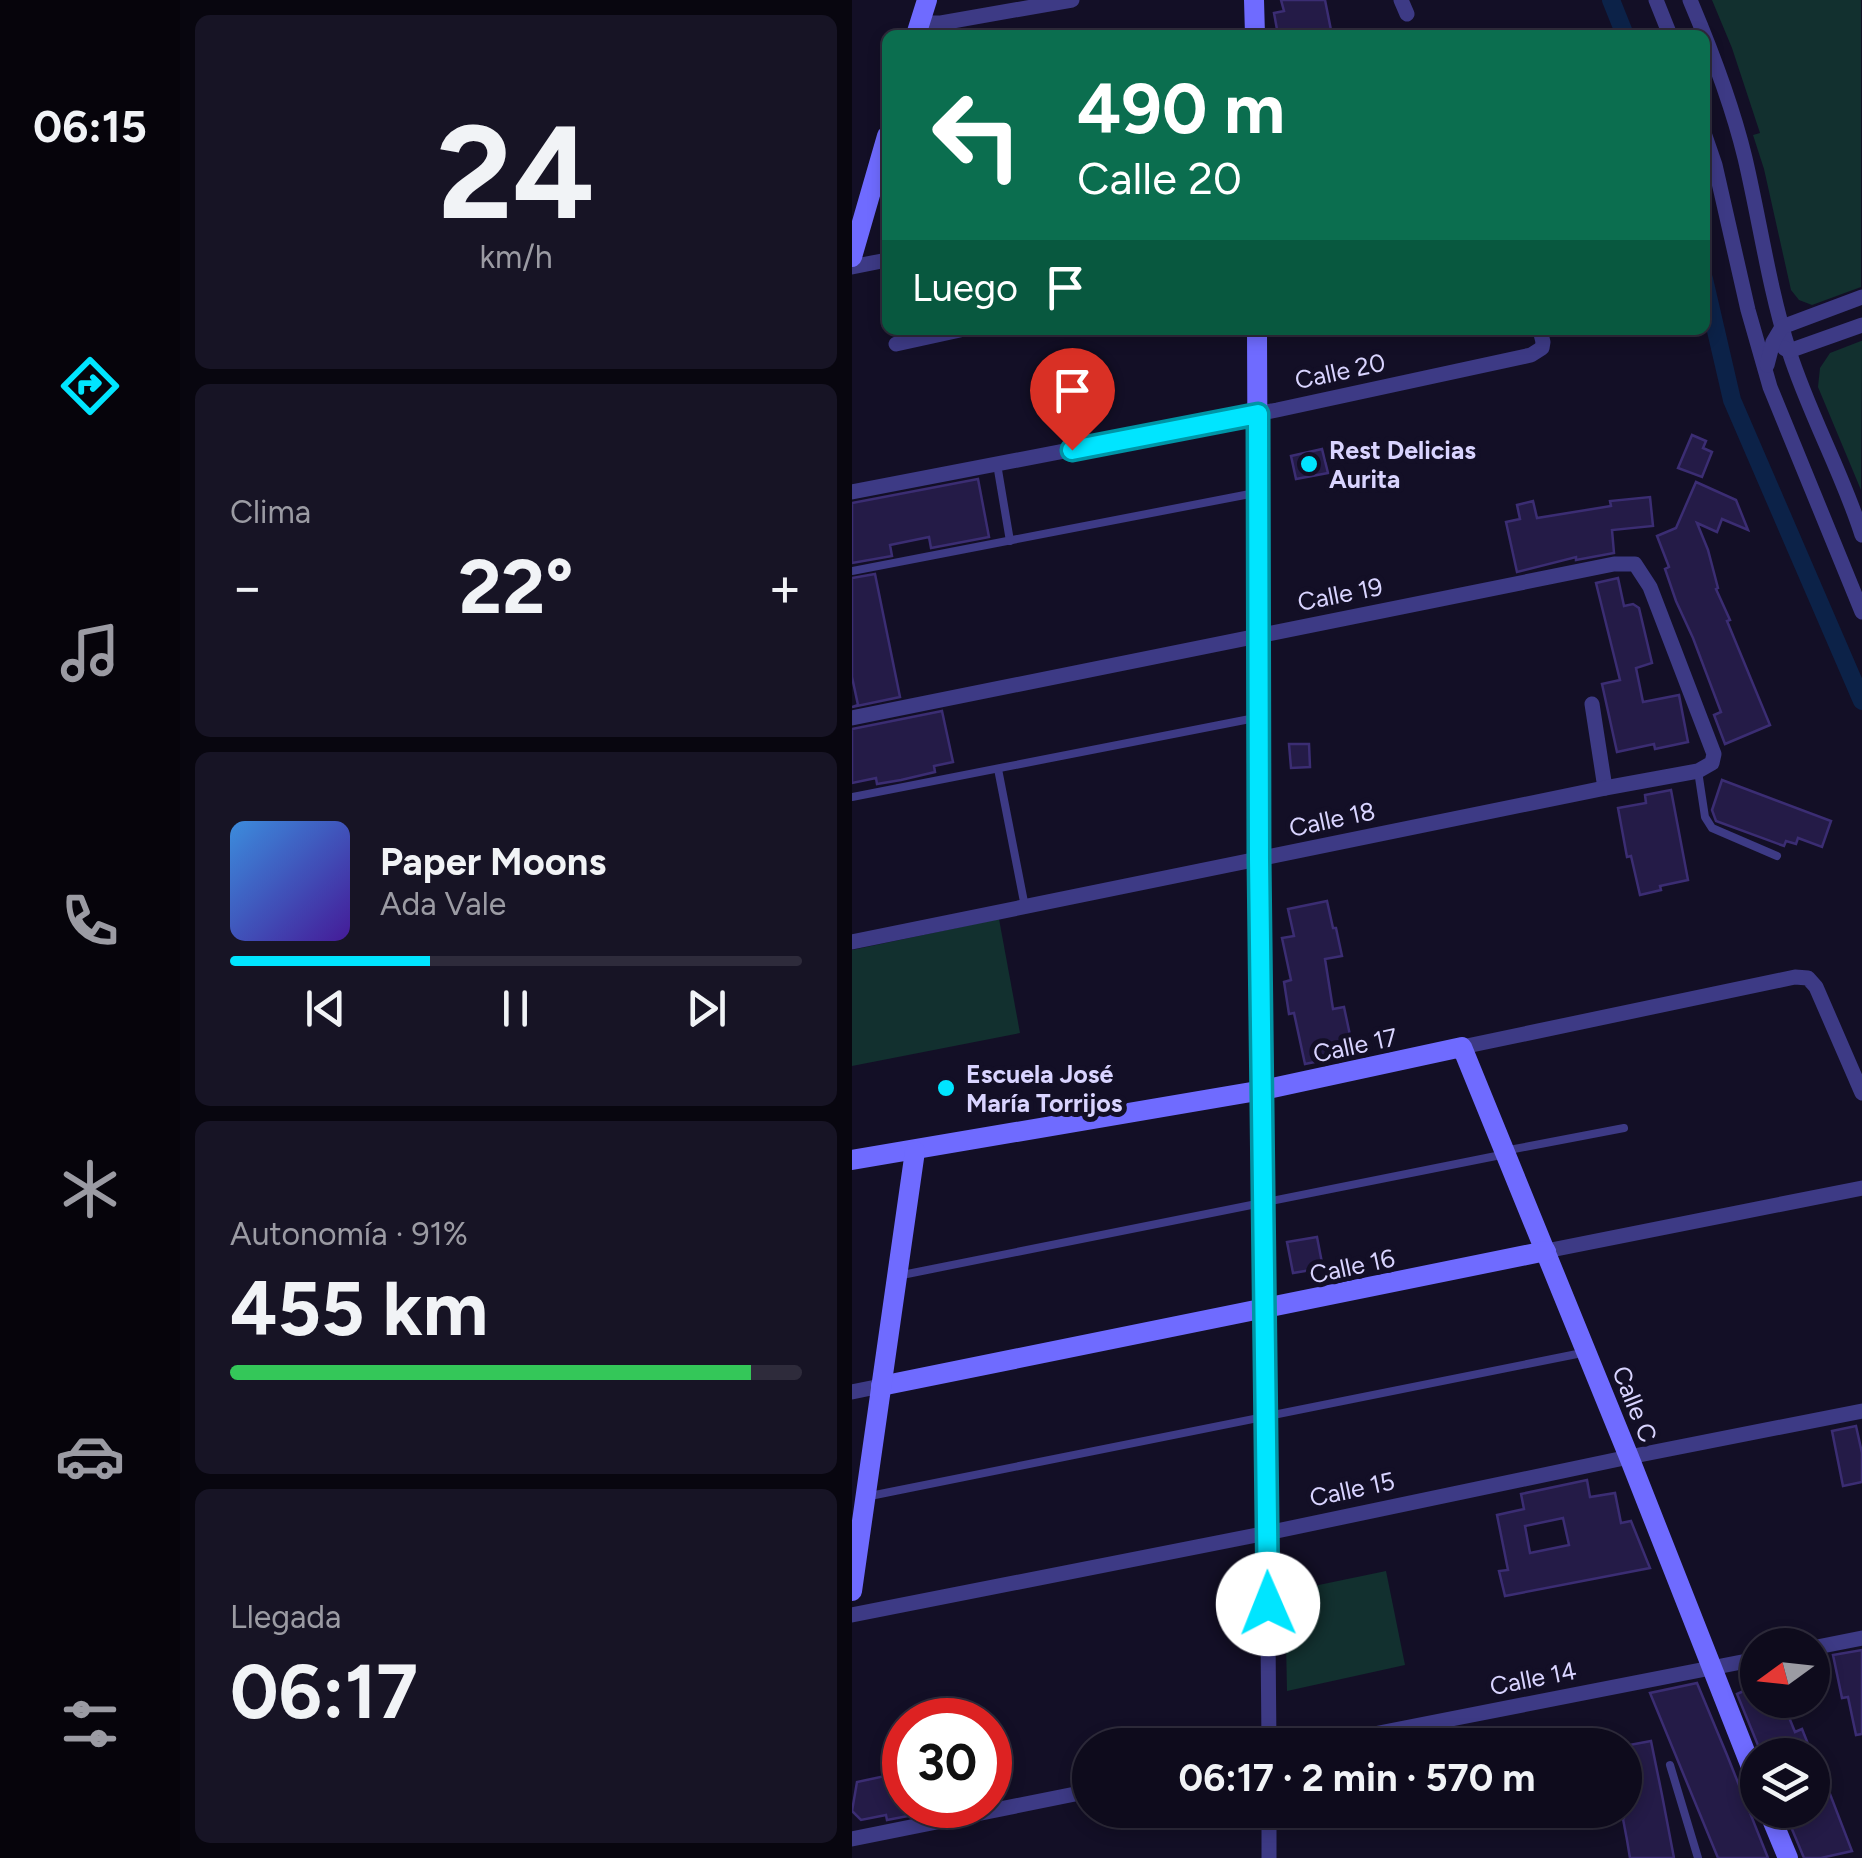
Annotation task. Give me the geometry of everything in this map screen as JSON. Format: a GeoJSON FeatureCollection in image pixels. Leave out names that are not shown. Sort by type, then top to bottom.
{"type":"FeatureCollection","features":[{"type":"Feature","properties":{"kind":"street"},"geometry":{"type":"LineString","coordinates":[[918,29],[927,0]]}},
{"type":"Feature","properties":{"kind":"street"},"geometry":{"type":"LineString","coordinates":[[918,29],[1072,0]]}},
{"type":"Feature","properties":{"kind":"street"},"geometry":{"type":"LineString","coordinates":[[1254,0],[1255,30]]}},
{"type":"Feature","properties":{"kind":"street"},"geometry":{"type":"LineString","coordinates":[[1656,0],[1668,30]]}},
{"type":"Feature","properties":{"kind":"street"},"geometry":{"type":"LineString","coordinates":[[1690,0],[1703,30]]}},
{"type":"Feature","properties":{"kind":"street"},"geometry":{"type":"LineString","coordinates":[[1710,48],[1744,154],[1789,351],[1862,534]]}},
{"type":"Feature","properties":{"kind":"street"},"geometry":{"type":"LineString","coordinates":[[1710,150],[1770,387],[1862,612]]}},
{"type":"Feature","properties":{"kind":"street"},"geometry":{"type":"LineString","coordinates":[[852,257],[882,153]]}},
{"type":"Feature","properties":{"kind":"street"},"geometry":{"type":"LineString","coordinates":[[852,268],[882,261]]}},
{"type":"Feature","properties":{"kind":"street"},"geometry":{"type":"LineString","coordinates":[[1770,387],[1767,364],[1772,342],[1782,328],[1862,297]]}},
{"type":"Feature","properties":{"kind":"street"},"geometry":{"type":"LineString","coordinates":[[1748,310],[1772,342],[1789,351],[1862,325]]}},
{"type":"Feature","properties":{"kind":"street"},"geometry":{"type":"LineString","coordinates":[[896,344],[937,335]]}},
{"type":"Feature","properties":{"kind":"street"},"geometry":{"type":"LineString","coordinates":[[1258,335],[1259,859],[1269,1728]]}},
{"type":"Feature","properties":{"kind":"street","name":"Calle 20"},"geometry":{"type":"LineString","coordinates":[[852,492],[1258,414],[1530,355],[1542,348],[1542,335]]}},
{"type":"Feature","properties":{"kind":"street","name":"Calle 19"},"geometry":{"type":"LineString","coordinates":[[852,718],[1614,564],[1635,564],[1650,586],[1714,754],[1712,763],[1701,770]]}},
{"type":"Feature","properties":{"kind":"street"},"geometry":{"type":"LineString","coordinates":[[1592,704],[1605,788]]}},
{"type":"Feature","properties":{"kind":"street","name":"Calle 18"},"geometry":{"type":"LineString","coordinates":[[852,942],[1701,770]]}},
{"type":"Feature","properties":{"kind":"street","name":"Calle 17"},"geometry":{"type":"LineString","coordinates":[[852,1160],[1263,1090],[1794,977],[1808,978],[1816,986],[1862,1093]]}},
{"type":"Feature","properties":{"kind":"street","name":"Calle C"},"geometry":{"type":"LineString","coordinates":[[1462,1047],[1740,1740]]}},
{"type":"Feature","properties":{"kind":"street"},"geometry":{"type":"LineString","coordinates":[[852,1590],[916,1151]]}},
{"type":"Feature","properties":{"kind":"street","name":"Calle 16"},"geometry":{"type":"LineString","coordinates":[[852,1392],[1862,1188]]}},
{"type":"Feature","properties":{"kind":"street","name":"Calle 15"},"geometry":{"type":"LineString","coordinates":[[852,1614],[1862,1411]]}},
{"type":"Feature","properties":{"kind":"street"},"geometry":{"type":"LineString","coordinates":[[1830,1644],[1862,1638]]}},
{"type":"Feature","properties":{"kind":"street","name":"Calle 14"},"geometry":{"type":"LineString","coordinates":[[1406,1728],[1740,1663]]}},
{"type":"Feature","properties":{"kind":"street"},"geometry":{"type":"LineString","coordinates":[[852,1839],[1072,1795]]}},
{"type":"Feature","properties":{"kind":"street"},"geometry":{"type":"LineString","coordinates":[[1269,1828],[1269,1858]]}},
{"type":"Feature","properties":{"kind":"street"},"geometry":{"type":"LineString","coordinates":[[1776,1828],[1788,1858]]}},
{"type":"Feature","properties":{"kind":"lane"},"geometry":{"type":"LineString","coordinates":[[997,464],[1010,541]]}},
{"type":"Feature","properties":{"kind":"lane"},"geometry":{"type":"LineString","coordinates":[[852,571],[1258,493]]}},
{"type":"Feature","properties":{"kind":"lane"},"geometry":{"type":"LineString","coordinates":[[852,798],[1258,718]]}},
{"type":"Feature","properties":{"kind":"lane"},"geometry":{"type":"LineString","coordinates":[[998,769],[1025,907]]}},
{"type":"Feature","properties":{"kind":"lane"},"geometry":{"type":"LineString","coordinates":[[1701,770],[1705,817],[1712,828],[1776,856]]}},
{"type":"Feature","properties":{"kind":"lane"},"geometry":{"type":"LineString","coordinates":[[897,1276],[1624,1128]]}},
{"type":"Feature","properties":{"kind":"lane"},"geometry":{"type":"LineString","coordinates":[[865,1496],[1586,1352]]}},
{"type":"Feature","properties":{"kind":"lane"},"geometry":{"type":"LineString","coordinates":[[1670,1765],[1698,1858]]}},
{"type":"Feature","properties":{"kind":"green space"},"geometry":{"type":"Polygon","coordinates":[[[1712,0],[1861,0],[1861,287],[1812,305],[1799,300],[1791,290],[1753,135],[1760,133],[1712,0]]]}},
{"type":"Feature","properties":{"kind":"green space"},"geometry":{"type":"Polygon","coordinates":[[[1862,341],[1861,490],[1818,387],[1820,368],[1830,353],[1862,341]]]}},
{"type":"Feature","properties":{"kind":"green space"},"geometry":{"type":"Polygon","coordinates":[[[999,919],[1020,1033],[852,1066],[852,950],[999,919]]]}},
{"type":"Feature","properties":{"kind":"green space"},"geometry":{"type":"Polygon","coordinates":[[[1386,1571],[1405,1665],[1287,1691],[1285,1592],[1386,1571]]]}},
{"type":"Feature","properties":{"kind":"building"},"geometry":{"type":"Polygon","coordinates":[[[1281,0],[1325,0],[1331,30],[1277,30],[1274,13],[1284,11],[1281,0]]]}},
{"type":"Feature","properties":{"kind":"building"},"geometry":{"type":"Polygon","coordinates":[[[1692,435],[1706,441],[1703,448],[1712,452],[1702,477],[1678,468],[1692,435]]]}},
{"type":"Feature","properties":{"kind":"building","name":"Rest Delicias Aurita"},"geometry":{"type":"Polygon","coordinates":[[[1322,449],[1328,473],[1296,479],[1291,456],[1322,449]]]}},
{"type":"Feature","properties":{"kind":"building"},"geometry":{"type":"Polygon","coordinates":[[[978,479],[989,537],[931,548],[929,537],[890,545],[892,556],[852,563],[852,503],[978,479]]]}},
{"type":"Feature","properties":{"kind":"building"},"geometry":{"type":"Polygon","coordinates":[[[1696,482],[1736,500],[1748,530],[1722,519],[1717,532],[1697,523],[1708,550],[1716,589],[1730,620],[1727,621],[1770,725],[1725,744],[1714,715],[1721,712],[1676,601],[1657,536],[1676,528],[1696,482]]]}},
{"type":"Feature","properties":{"kind":"building"},"geometry":{"type":"Polygon","coordinates":[[[1650,497],[1653,526],[1612,530],[1614,553],[1576,557],[1517,572],[1506,522],[1520,519],[1517,505],[1533,501],[1537,518],[1611,506],[1610,501],[1650,497]]]}},
{"type":"Feature","properties":{"kind":"building"},"geometry":{"type":"Polygon","coordinates":[[[875,574],[900,697],[852,707],[858,705],[852,677],[852,578],[875,574]]]}},
{"type":"Feature","properties":{"kind":"building"},"geometry":{"type":"Polygon","coordinates":[[[1618,578],[1624,606],[1633,604],[1639,608],[1652,663],[1636,668],[1643,702],[1679,695],[1688,742],[1617,752],[1602,684],[1620,680],[1596,583],[1618,578]]]}},
{"type":"Feature","properties":{"kind":"building"},"geometry":{"type":"Polygon","coordinates":[[[942,711],[953,762],[934,766],[935,772],[901,780],[877,784],[876,778],[852,783],[852,729],[942,711]]]}},
{"type":"Feature","properties":{"kind":"building"},"geometry":{"type":"Polygon","coordinates":[[[1289,744],[1309,744],[1310,767],[1291,768],[1289,744]]]}},
{"type":"Feature","properties":{"kind":"building"},"geometry":{"type":"Polygon","coordinates":[[[1722,780],[1831,821],[1822,847],[1798,838],[1796,844],[1786,841],[1784,846],[1716,821],[1712,810],[1722,780]]]}},
{"type":"Feature","properties":{"kind":"building"},"geometry":{"type":"Polygon","coordinates":[[[1671,790],[1688,880],[1640,895],[1631,856],[1627,857],[1618,808],[1646,803],[1645,795],[1671,790]]]}},
{"type":"Feature","properties":{"kind":"building"},"geometry":{"type":"Polygon","coordinates":[[[1327,901],[1342,956],[1325,959],[1333,1009],[1344,1007],[1354,1054],[1305,1064],[1294,1013],[1289,1014],[1284,982],[1291,980],[1282,938],[1294,936],[1288,909],[1327,901]]]}},
{"type":"Feature","properties":{"kind":"building"},"geometry":{"type":"Polygon","coordinates":[[[1317,1237],[1323,1268],[1293,1273],[1287,1242],[1317,1237]]]}},
{"type":"Feature","properties":{"kind":"building"},"geometry":{"type":"Polygon","coordinates":[[[1856,1426],[1862,1453],[1862,1482],[1843,1486],[1832,1431],[1856,1426]]]}},
{"type":"Feature","properties":{"kind":"building"},"geometry":{"type":"Polygon","coordinates":[[[1587,1480],[1590,1497],[1615,1493],[1621,1523],[1631,1521],[1650,1568],[1505,1596],[1499,1571],[1508,1570],[1497,1515],[1524,1509],[1521,1494],[1587,1480]],[[1563,1518],[1525,1526],[1530,1553],[1569,1545],[1563,1518]]]}},
{"type":"Feature","properties":{"kind":"building"},"geometry":{"type":"Polygon","coordinates":[[[1862,1650],[1862,1734],[1856,1735],[1848,1697],[1842,1698],[1833,1655],[1862,1650]]]}},
{"type":"Feature","properties":{"kind":"building"},"geometry":{"type":"Polygon","coordinates":[[[1697,1683],[1740,1789],[1740,1828],[1756,1828],[1768,1858],[1718,1858],[1650,1693],[1697,1683]]]}},
{"type":"Feature","properties":{"kind":"building"},"geometry":{"type":"Polygon","coordinates":[[[1747,1718],[1789,1718],[1795,1732],[1802,1729],[1806,1738],[1755,1738],[1747,1718]]]}},
{"type":"Feature","properties":{"kind":"building"},"geometry":{"type":"Polygon","coordinates":[[[1651,1741],[1674,1858],[1630,1858],[1625,1828],[1642,1828],[1642,1743],[1651,1741]]]}},
{"type":"Feature","properties":{"kind":"building"},"geometry":{"type":"Polygon","coordinates":[[[882,1777],[882,1816],[861,1820],[852,1811],[857,1782],[882,1777]]]}},
{"type":"Feature","properties":{"kind":"building"},"geometry":{"type":"Polygon","coordinates":[[[1830,1794],[1852,1851],[1804,1858],[1792,1828],[1830,1828],[1830,1794]]]}},
{"type":"Feature","properties":{"kind":"waterway"},"geometry":{"type":"LineString","coordinates":[[1611,0],[1623,30]]}},
{"type":"Feature","properties":{"kind":"waterway"},"geometry":{"type":"LineString","coordinates":[[1710,305],[1732,400],[1862,701]]}},
{"type":"Feature","properties":{"kind":"place","name":"Rest Delicias Aurita"},"geometry":{"type":"Point","coordinates":[1309,464]}},
{"type":"Feature","properties":{"kind":"place","name":"Escuela José María Torrijos"},"geometry":{"type":"Point","coordinates":[946,1088]}},
{"type":"Feature","properties":{"kind":"route"},"geometry":{"type":"LineString","coordinates":[[1072,450],[1258,414],[1268,1604]]}}]}
